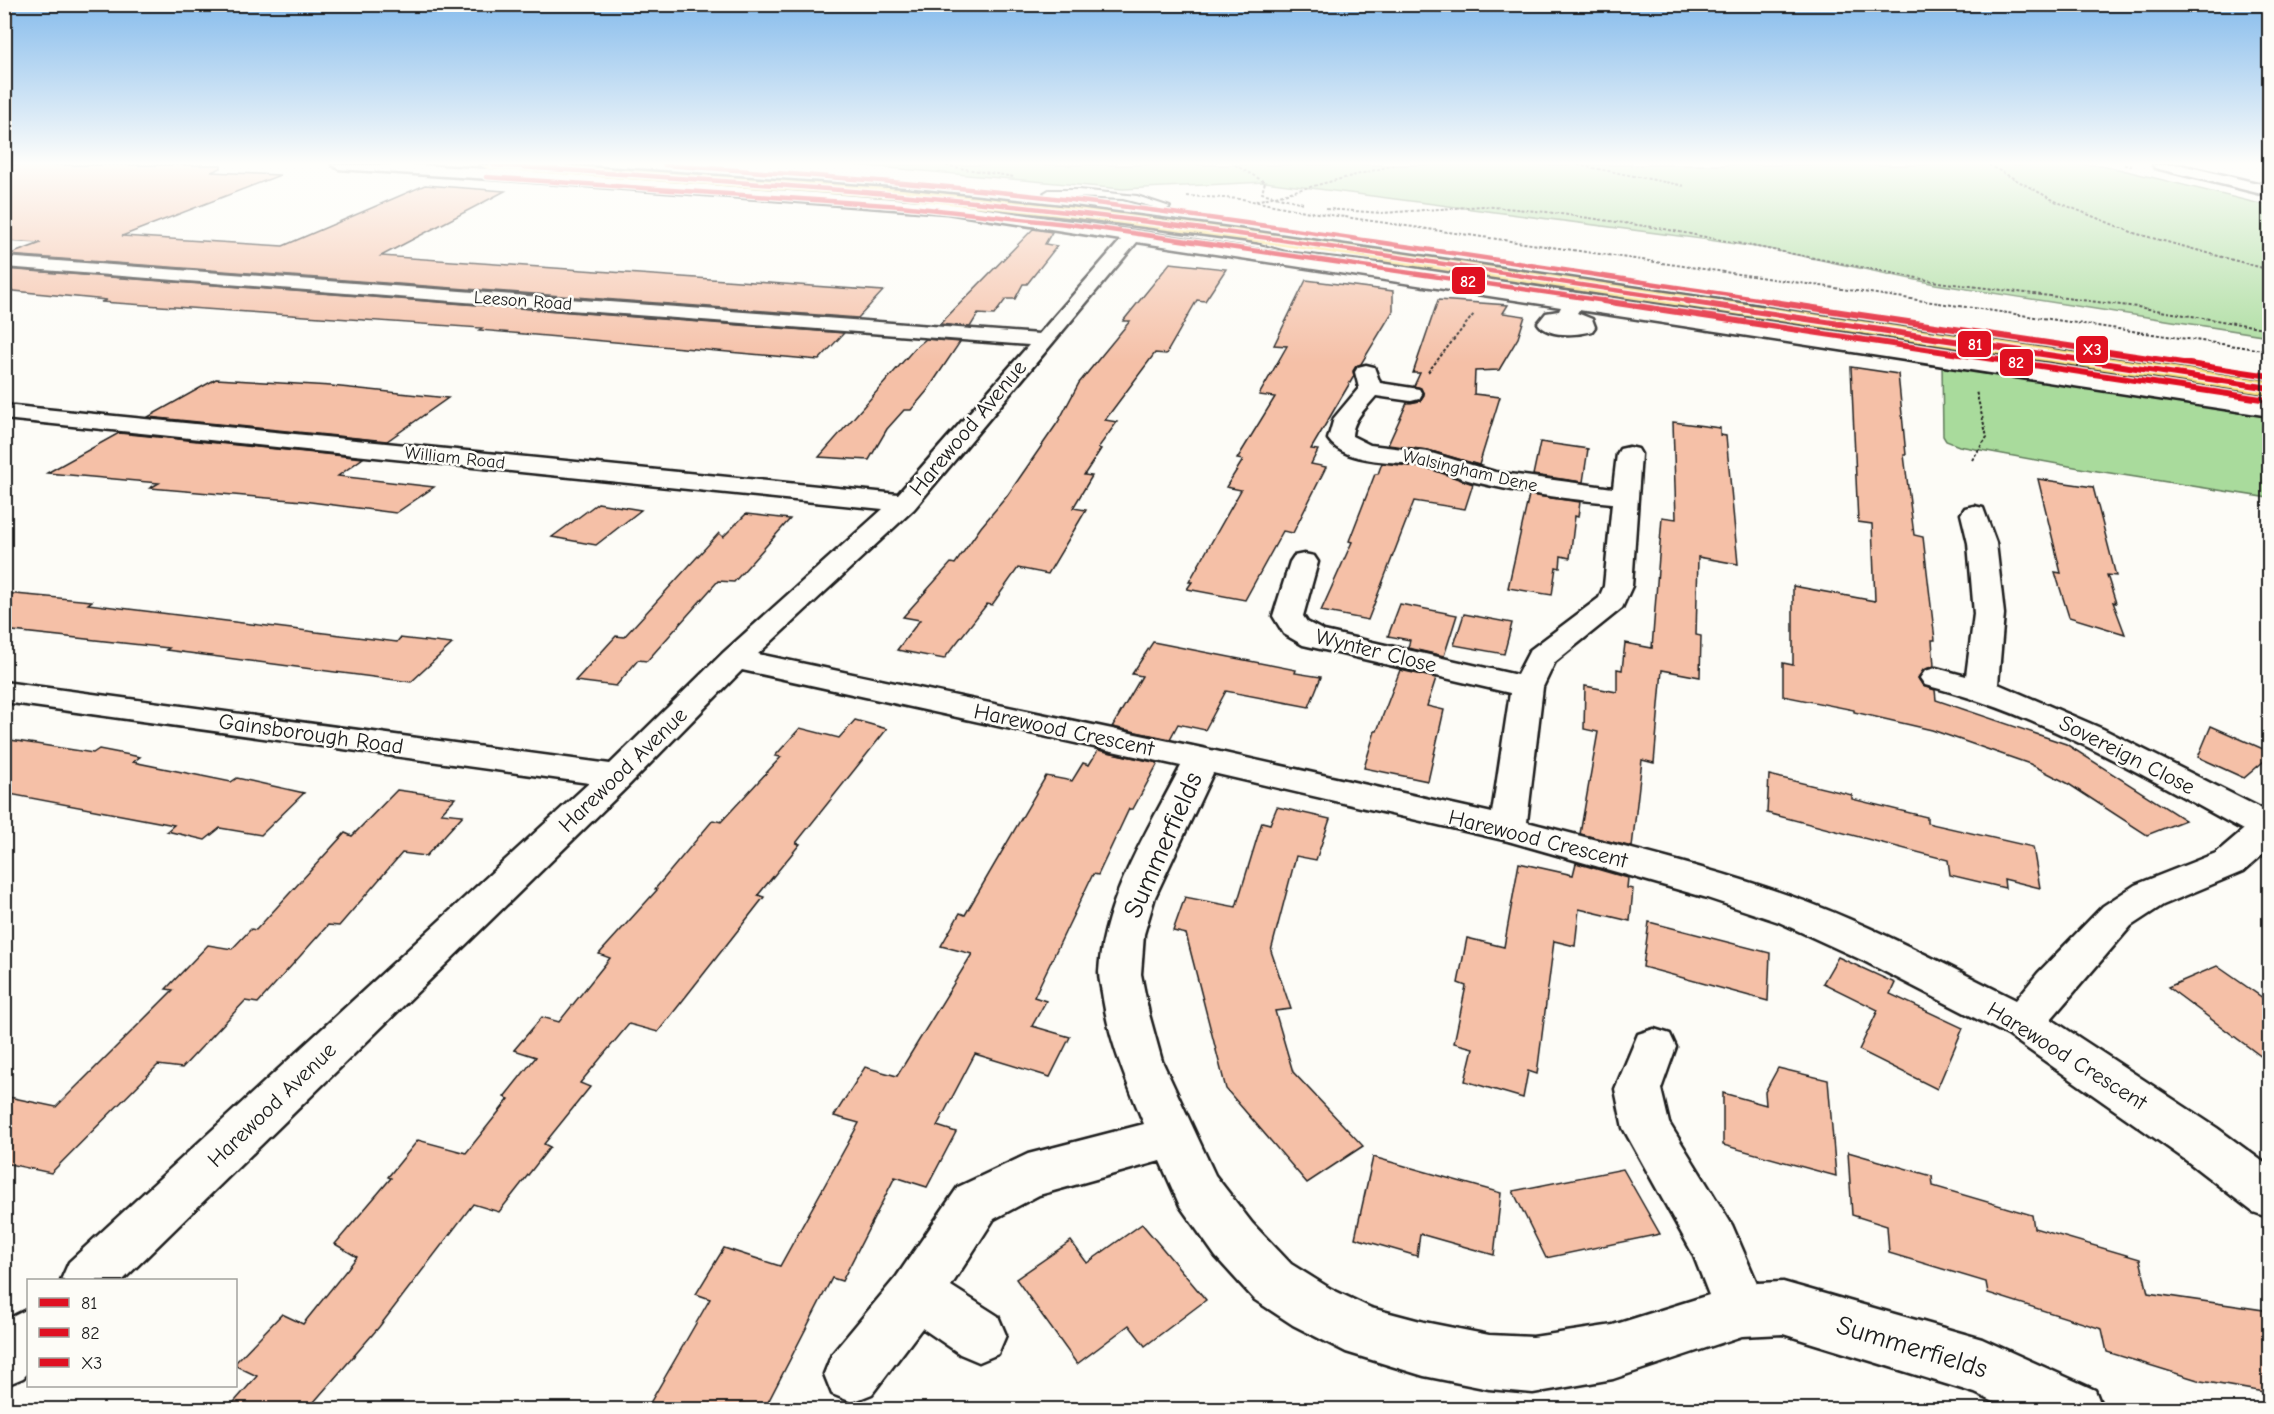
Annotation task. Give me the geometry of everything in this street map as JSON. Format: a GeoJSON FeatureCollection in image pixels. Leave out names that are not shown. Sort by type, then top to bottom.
{"type":"FeatureCollection","features":[{"type":"Feature","properties":{"kind":"highway"},"geometry":{"type":"LineString","coordinates":[[1213,231],[2270,388]]}},
{"type":"Feature","properties":{"kind":"highway"},"geometry":{"type":"LineString","coordinates":[[1334,231],[2270,365]]}},
{"type":"Feature","properties":{"kind":"street"},"geometry":{"type":"LineString","coordinates":[[1106,231],[1493,290],[1569,309],[1954,360],[2270,409]]}},
{"type":"Feature","properties":{"kind":"street","name":"Harewood Avenue"},"geometry":{"type":"LineString","coordinates":[[89,1279],[618,776],[735,659],[905,503],[1134,235]]}},
{"type":"Feature","properties":{"kind":"street","name":"Leeson Road"},"geometry":{"type":"LineString","coordinates":[[4,262],[1042,340]]}},
{"type":"Feature","properties":{"kind":"street","name":"Walsingham Dene"},"geometry":{"type":"LineString","coordinates":[[1411,394],[1368,380],[1345,419],[1339,433],[1340,439],[1354,448],[1431,459],[1473,474],[1529,486],[1627,497]]}},
{"type":"Feature","properties":{"kind":"street","name":"William Road"},"geometry":{"type":"LineString","coordinates":[[4,412],[905,503]]}},
{"type":"Feature","properties":{"kind":"street"},"geometry":{"type":"LineString","coordinates":[[1508,829],[1527,687],[1541,657],[1612,602],[1618,586],[1629,454]]}},
{"type":"Feature","properties":{"kind":"street"},"geometry":{"type":"LineString","coordinates":[[1974,514],[1982,543],[1989,614],[1981,689]]}},
{"type":"Feature","properties":{"kind":"street","name":"Wynter Close"},"geometry":{"type":"LineString","coordinates":[[1304,562],[1288,616],[1295,628],[1314,638],[1527,687]]}},
{"type":"Feature","properties":{"kind":"street","name":"Harewood Crescent"},"geometry":{"type":"LineString","coordinates":[[735,659],[1202,759],[1508,829],[1715,886],[1793,912],[1880,950],[2023,1023],[2200,1143],[2270,1196]]}},
{"type":"Feature","properties":{"kind":"street","name":"Sovereign Close"},"geometry":{"type":"LineString","coordinates":[[1936,678],[1981,689],[2031,707],[2269,827]]}},
{"type":"Feature","properties":{"kind":"street","name":"Gainsborough Road"},"geometry":{"type":"LineString","coordinates":[[4,692],[618,776]]}},
{"type":"Feature","properties":{"kind":"street","name":"Summerfields"},"geometry":{"type":"LineString","coordinates":[[1202,759],[1135,897],[1124,934],[1120,974],[1127,1014],[1140,1061],[1197,1190],[1234,1240],[1273,1282],[1312,1307],[1365,1333],[1424,1349],[1489,1362],[1533,1365],[1613,1352],[1743,1310],[1784,1308],[1992,1371],[2075,1410]]}},
{"type":"Feature","properties":{"kind":"street"},"geometry":{"type":"LineString","coordinates":[[2023,1023],[2053,985],[2117,916],[2150,895],[2230,862],[2269,827]]}},
{"type":"Feature","properties":{"kind":"street"},"geometry":{"type":"LineString","coordinates":[[1654,1047],[1638,1089],[1647,1128],[1714,1242],[1743,1310]]}},
{"type":"Feature","properties":{"kind":"street"},"geometry":{"type":"LineString","coordinates":[[852,1374],[916,1294],[976,1203],[1028,1176],[1174,1137]]}},
{"type":"Feature","properties":{"kind":"street"},"geometry":{"type":"LineString","coordinates":[[916,1294],[980,1335]]}},
{"type":"Feature","properties":{"kind":"path"},"geometry":{"type":"LineString","coordinates":[[1439,231],[2270,351]]}},
{"type":"Feature","properties":{"kind":"path"},"geometry":{"type":"LineString","coordinates":[[1674,231],[1938,282],[2148,308],[2270,329]]}},
{"type":"Feature","properties":{"kind":"path"},"geometry":{"type":"LineString","coordinates":[[2131,231],[2270,270]]}},
{"type":"Feature","properties":{"kind":"path"},"geometry":{"type":"LineString","coordinates":[[1411,394],[1493,290]]}},
{"type":"Feature","properties":{"kind":"path"},"geometry":{"type":"LineString","coordinates":[[1954,360],[1972,374],[1987,437],[1972,460]]}},
{"type":"Feature","properties":{"kind":"green space"},"geometry":{"type":"Polygon","coordinates":[[[1641,231],[2269,231],[2269,336],[1935,284],[1769,249],[1641,231]]]}},
{"type":"Feature","properties":{"kind":"green space"},"geometry":{"type":"Polygon","coordinates":[[[1942,364],[2269,413],[2269,498],[2091,470],[1959,446],[1946,441],[1943,436],[1942,364]]]}},
{"type":"Feature","properties":{"kind":"building"},"geometry":{"type":"Polygon","coordinates":[[[4,231],[135,231],[122,236],[283,246],[318,231],[429,231],[381,256],[883,291],[858,318],[8,255],[41,243],[4,241],[4,231]]]}},
{"type":"Feature","properties":{"kind":"building"},"geometry":{"type":"Polygon","coordinates":[[[1031,231],[1052,232],[1045,244],[1057,246],[1027,284],[1023,284],[1015,299],[1006,299],[994,315],[978,314],[970,327],[940,324],[1031,231]]]}},
{"type":"Feature","properties":{"kind":"building"},"geometry":{"type":"Polygon","coordinates":[[[1170,263],[1226,269],[1205,301],[1197,300],[1166,354],[1155,353],[1105,420],[1117,422],[1098,448],[1101,449],[1084,475],[1092,476],[1073,508],[1086,510],[1048,574],[1018,568],[992,605],[987,604],[944,659],[897,650],[920,620],[903,617],[951,563],[955,564],[981,527],[1007,496],[1058,422],[1079,383],[1130,321],[1123,321],[1170,263]]]}},
{"type":"Feature","properties":{"kind":"building"},"geometry":{"type":"Polygon","coordinates":[[[4,269],[844,333],[819,360],[479,330],[482,328],[101,302],[107,300],[4,290],[4,269]]]}},
{"type":"Feature","properties":{"kind":"building"},"geometry":{"type":"Polygon","coordinates":[[[1306,280],[1393,291],[1393,311],[1361,364],[1353,371],[1354,376],[1311,449],[1318,450],[1311,464],[1326,467],[1293,533],[1283,531],[1245,600],[1187,589],[1241,490],[1226,487],[1243,460],[1237,459],[1275,397],[1259,395],[1287,346],[1274,345],[1306,280]]]}},
{"type":"Feature","properties":{"kind":"building"},"geometry":{"type":"Polygon","coordinates":[[[1438,300],[1508,305],[1503,313],[1525,316],[1518,338],[1499,370],[1475,371],[1474,394],[1500,397],[1479,465],[1428,450],[1388,445],[1407,403],[1420,401],[1424,395],[1421,388],[1414,386],[1420,373],[1413,373],[1438,300]]]}},
{"type":"Feature","properties":{"kind":"building"},"geometry":{"type":"Polygon","coordinates":[[[926,339],[960,342],[927,391],[911,410],[904,410],[887,429],[869,460],[819,457],[915,348],[926,339]]]}},
{"type":"Feature","properties":{"kind":"building"},"geometry":{"type":"Polygon","coordinates":[[[1851,367],[1898,374],[1906,455],[1904,455],[1914,535],[1923,537],[1935,640],[1932,640],[1934,666],[1923,670],[1918,678],[1923,686],[1935,690],[1936,700],[2066,744],[2185,820],[2147,835],[2067,783],[2030,764],[1932,730],[1854,712],[1854,710],[1783,696],[1783,663],[1793,665],[1793,586],[1875,601],[1872,524],[1858,522],[1851,367]]]}},
{"type":"Feature","properties":{"kind":"building"},"geometry":{"type":"Polygon","coordinates":[[[216,379],[331,386],[448,398],[387,441],[148,417],[216,379]]]}},
{"type":"Feature","properties":{"kind":"building"},"geometry":{"type":"Polygon","coordinates":[[[1673,422],[1720,428],[1720,435],[1726,436],[1738,564],[1698,557],[1696,635],[1701,636],[1700,677],[1662,670],[1654,763],[1642,760],[1632,847],[1580,834],[1598,732],[1584,729],[1585,686],[1617,692],[1617,669],[1622,670],[1625,643],[1652,648],[1662,517],[1676,519],[1673,422]]]}},
{"type":"Feature","properties":{"kind":"building"},"geometry":{"type":"Polygon","coordinates":[[[119,433],[363,458],[338,476],[434,487],[396,513],[303,501],[150,488],[159,483],[47,473],[119,433]]]}},
{"type":"Feature","properties":{"kind":"building"},"geometry":{"type":"Polygon","coordinates":[[[1540,442],[1588,449],[1583,482],[1533,475],[1540,442]]]}},
{"type":"Feature","properties":{"kind":"building"},"geometry":{"type":"Polygon","coordinates":[[[1382,463],[1427,468],[1473,484],[1465,509],[1414,501],[1368,620],[1321,611],[1352,542],[1349,541],[1375,474],[1378,474],[1382,463]]]}},
{"type":"Feature","properties":{"kind":"building"},"geometry":{"type":"Polygon","coordinates":[[[2038,479],[2093,487],[2116,576],[2107,575],[2116,603],[2113,602],[2125,634],[2069,617],[2055,572],[2061,573],[2038,479]]]}},
{"type":"Feature","properties":{"kind":"building"},"geometry":{"type":"Polygon","coordinates":[[[1529,495],[1580,502],[1578,517],[1575,516],[1570,558],[1561,556],[1560,568],[1556,567],[1552,595],[1508,588],[1529,495]]]}},
{"type":"Feature","properties":{"kind":"building"},"geometry":{"type":"Polygon","coordinates":[[[598,503],[641,510],[596,545],[552,537],[598,503]]]}},
{"type":"Feature","properties":{"kind":"building"},"geometry":{"type":"Polygon","coordinates":[[[746,514],[790,519],[734,582],[718,581],[647,661],[638,660],[616,686],[575,681],[616,636],[624,637],[719,533],[723,537],[746,514]]]}},
{"type":"Feature","properties":{"kind":"building"},"geometry":{"type":"Polygon","coordinates":[[[4,593],[92,601],[88,604],[397,642],[400,638],[452,644],[411,682],[166,650],[169,648],[4,630],[4,593]]]}},
{"type":"Feature","properties":{"kind":"building"},"geometry":{"type":"Polygon","coordinates":[[[1400,604],[1457,615],[1444,656],[1408,648],[1410,640],[1388,636],[1400,604]]]}},
{"type":"Feature","properties":{"kind":"building"},"geometry":{"type":"Polygon","coordinates":[[[1464,614],[1512,623],[1504,654],[1454,645],[1464,614]]]}},
{"type":"Feature","properties":{"kind":"building"},"geometry":{"type":"Polygon","coordinates":[[[1153,642],[1321,677],[1309,707],[1226,691],[1205,730],[1178,724],[1170,739],[1112,727],[1142,676],[1132,674],[1153,642]]]}},
{"type":"Feature","properties":{"kind":"building"},"geometry":{"type":"Polygon","coordinates":[[[1400,670],[1436,678],[1427,706],[1444,710],[1428,781],[1364,768],[1375,731],[1377,731],[1400,670]]]}},
{"type":"Feature","properties":{"kind":"building"},"geometry":{"type":"Polygon","coordinates":[[[855,720],[887,729],[796,843],[800,844],[758,895],[764,897],[658,1032],[629,1024],[580,1083],[590,1087],[544,1144],[550,1147],[499,1212],[473,1204],[379,1327],[307,1410],[227,1410],[257,1376],[237,1366],[237,1361],[282,1314],[303,1324],[357,1257],[335,1244],[391,1178],[388,1177],[418,1140],[466,1153],[509,1099],[504,1097],[536,1057],[514,1050],[542,1017],[559,1022],[610,958],[599,954],[657,890],[655,889],[713,820],[721,822],[781,757],[775,756],[800,728],[839,738],[855,720]]]}},
{"type":"Feature","properties":{"kind":"building"},"geometry":{"type":"Polygon","coordinates":[[[2211,726],[2270,752],[2270,756],[2244,778],[2198,757],[2211,726]]]}},
{"type":"Feature","properties":{"kind":"building"},"geometry":{"type":"Polygon","coordinates":[[[4,739],[93,753],[99,749],[140,757],[133,762],[231,782],[237,778],[304,793],[261,835],[220,828],[205,840],[167,831],[174,825],[4,793],[4,739]]]}},
{"type":"Feature","properties":{"kind":"building"},"geometry":{"type":"Polygon","coordinates":[[[1098,750],[1158,763],[1133,809],[1129,809],[1098,875],[1093,874],[1034,997],[1046,1001],[1032,1026],[1070,1037],[1050,1077],[975,1054],[937,1126],[956,1132],[927,1187],[895,1177],[842,1281],[832,1278],[764,1410],[646,1410],[710,1299],[696,1294],[724,1248],[780,1266],[859,1123],[834,1116],[865,1067],[897,1076],[972,954],[941,946],[960,913],[965,915],[1046,776],[1072,781],[1083,763],[1089,765],[1098,750]]]}},
{"type":"Feature","properties":{"kind":"building"},"geometry":{"type":"Polygon","coordinates":[[[1769,775],[1852,795],[1852,799],[1927,817],[1927,823],[2033,847],[2040,888],[2004,879],[2005,888],[1950,875],[1948,860],[1767,813],[1769,775]]]}},
{"type":"Feature","properties":{"kind":"building"},"geometry":{"type":"Polygon","coordinates":[[[397,790],[455,798],[441,813],[463,815],[426,856],[402,853],[339,926],[328,925],[258,1003],[245,1001],[182,1068],[158,1065],[51,1173],[4,1163],[4,1096],[56,1107],[173,990],[166,989],[208,945],[232,949],[251,929],[256,930],[345,833],[352,836],[397,790]]]}},
{"type":"Feature","properties":{"kind":"building"},"geometry":{"type":"Polygon","coordinates":[[[1277,807],[1330,819],[1316,860],[1296,856],[1271,951],[1291,1009],[1275,1011],[1293,1072],[1363,1146],[1307,1183],[1226,1089],[1186,934],[1173,931],[1185,897],[1236,907],[1262,822],[1270,824],[1277,807]]]}},
{"type":"Feature","properties":{"kind":"building"},"geometry":{"type":"Polygon","coordinates":[[[1519,863],[1573,875],[1576,863],[1628,878],[1627,888],[1633,889],[1630,921],[1579,909],[1575,946],[1554,941],[1537,1074],[1528,1071],[1523,1098],[1465,1081],[1473,1048],[1454,1043],[1466,986],[1458,983],[1467,938],[1504,947],[1519,863]]]}},
{"type":"Feature","properties":{"kind":"building"},"geometry":{"type":"Polygon","coordinates":[[[1649,922],[1770,953],[1768,1001],[1643,967],[1649,922]]]}},
{"type":"Feature","properties":{"kind":"building"},"geometry":{"type":"Polygon","coordinates":[[[1838,957],[1895,983],[1890,994],[1963,1028],[1937,1089],[1859,1050],[1878,1010],[1823,983],[1838,957]]]}},
{"type":"Feature","properties":{"kind":"building"},"geometry":{"type":"Polygon","coordinates":[[[2217,966],[2270,1003],[2270,1063],[2168,987],[2217,966]]]}},
{"type":"Feature","properties":{"kind":"building"},"geometry":{"type":"Polygon","coordinates":[[[1778,1068],[1828,1080],[1836,1176],[1723,1145],[1723,1093],[1766,1105],[1765,1092],[1778,1068]]]}},
{"type":"Feature","properties":{"kind":"building"},"geometry":{"type":"Polygon","coordinates":[[[1848,1152],[1932,1176],[1933,1186],[2032,1215],[2034,1228],[2140,1259],[2148,1293],[2270,1311],[2270,1393],[2201,1381],[2107,1352],[2102,1329],[1988,1293],[1986,1282],[1889,1253],[1887,1226],[1852,1215],[1848,1152]]]}},
{"type":"Feature","properties":{"kind":"building"},"geometry":{"type":"Polygon","coordinates":[[[1373,1157],[1501,1193],[1494,1255],[1420,1234],[1417,1256],[1355,1238],[1373,1157]]]}},
{"type":"Feature","properties":{"kind":"building"},"geometry":{"type":"Polygon","coordinates":[[[1623,1169],[1660,1234],[1546,1258],[1513,1191],[1623,1169]]]}},
{"type":"Feature","properties":{"kind":"building"},"geometry":{"type":"Polygon","coordinates":[[[1142,1224],[1206,1300],[1145,1346],[1129,1325],[1077,1364],[1016,1279],[1071,1241],[1087,1263],[1142,1224]]]}},
{"type":"Feature","properties":{"kind":"transit line","name":"82"},"geometry":{"type":"LineString","coordinates":[[1121,231],[2268,400]]}},
{"type":"Feature","properties":{"kind":"transit line","name":"81"},"geometry":{"type":"LineString","coordinates":[[1213,231],[2270,388]]}},
{"type":"Feature","properties":{"kind":"transit line","name":"X3"},"geometry":{"type":"LineString","coordinates":[[1299,231],[2270,376]]}}]}
